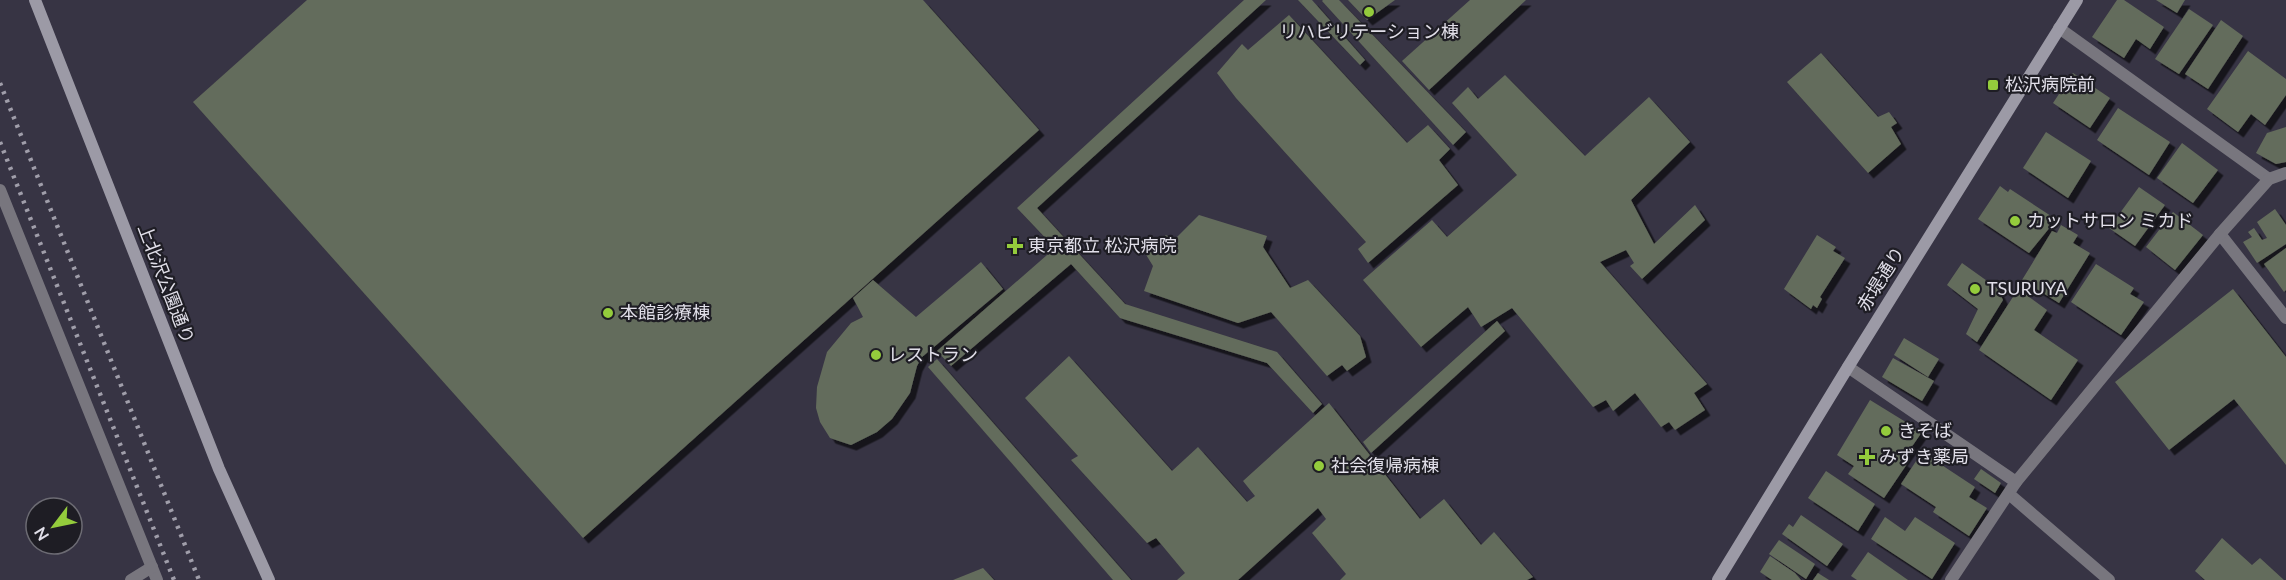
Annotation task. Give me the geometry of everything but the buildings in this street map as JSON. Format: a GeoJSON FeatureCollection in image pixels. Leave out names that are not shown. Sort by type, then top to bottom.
{"type":"FeatureCollection","features":[{"type":"Feature","properties":{"kind":"street","name":"上北沢公園通り"},"geometry":{"type":"LineString","coordinates":[[35,0],[219,469],[269,580]]}},
{"type":"Feature","properties":{"kind":"street","name":"赤堤通り"},"geometry":{"type":"LineString","coordinates":[[1718,580],[2077,0]]}},
{"type":"Feature","properties":{"kind":"street"},"geometry":{"type":"LineString","coordinates":[[2058,28],[2270,179]]}},
{"type":"Feature","properties":{"kind":"street"},"geometry":{"type":"LineString","coordinates":[[1951,580],[2016,482],[2220,234],[2270,179],[2286,173]]}},
{"type":"Feature","properties":{"kind":"street"},"geometry":{"type":"LineString","coordinates":[[0,190],[157,580]]}},
{"type":"Feature","properties":{"kind":"street"},"geometry":{"type":"LineString","coordinates":[[2220,234],[2286,318]]}},
{"type":"Feature","properties":{"kind":"street"},"geometry":{"type":"LineString","coordinates":[[1848,367],[2016,482]]}},
{"type":"Feature","properties":{"kind":"street"},"geometry":{"type":"LineString","coordinates":[[2009,494],[2109,580]]}},
{"type":"Feature","properties":{"kind":"street"},"geometry":{"type":"LineString","coordinates":[[131,580],[152,567]]}},
{"type":"Feature","properties":{"kind":"railway"},"geometry":{"type":"LineString","coordinates":[[0,83],[199,580]]}},
{"type":"Feature","properties":{"kind":"railway"},"geometry":{"type":"LineString","coordinates":[[0,142],[174,580]]}},
{"type":"Feature","properties":{"kind":"place","name":"リハビリテーション棟"},"geometry":{"type":"Point","coordinates":[1369,12]}},
{"type":"Feature","properties":{"kind":"place","name":"松沢病院前"},"geometry":{"type":"Point","coordinates":[1993,85]}},
{"type":"Feature","properties":{"kind":"place","name":"カットサロン ミカド"},"geometry":{"type":"Point","coordinates":[2015,221]}},
{"type":"Feature","properties":{"kind":"place","name":"東京都立 松沢病院"},"geometry":{"type":"Point","coordinates":[1015,246]}},
{"type":"Feature","properties":{"kind":"place","name":"TSURUYA"},"geometry":{"type":"Point","coordinates":[1975,289]}},
{"type":"Feature","properties":{"kind":"place","name":"本館診療棟"},"geometry":{"type":"Point","coordinates":[608,313]}},
{"type":"Feature","properties":{"kind":"place","name":"レストラン"},"geometry":{"type":"Point","coordinates":[876,355]}},
{"type":"Feature","properties":{"kind":"place","name":"きそば"},"geometry":{"type":"Point","coordinates":[1886,431]}},
{"type":"Feature","properties":{"kind":"place","name":"みずき薬局"},"geometry":{"type":"Point","coordinates":[1867,457]}},
{"type":"Feature","properties":{"kind":"place","name":"社会復帰病棟"},"geometry":{"type":"Point","coordinates":[1319,466]}}]}
